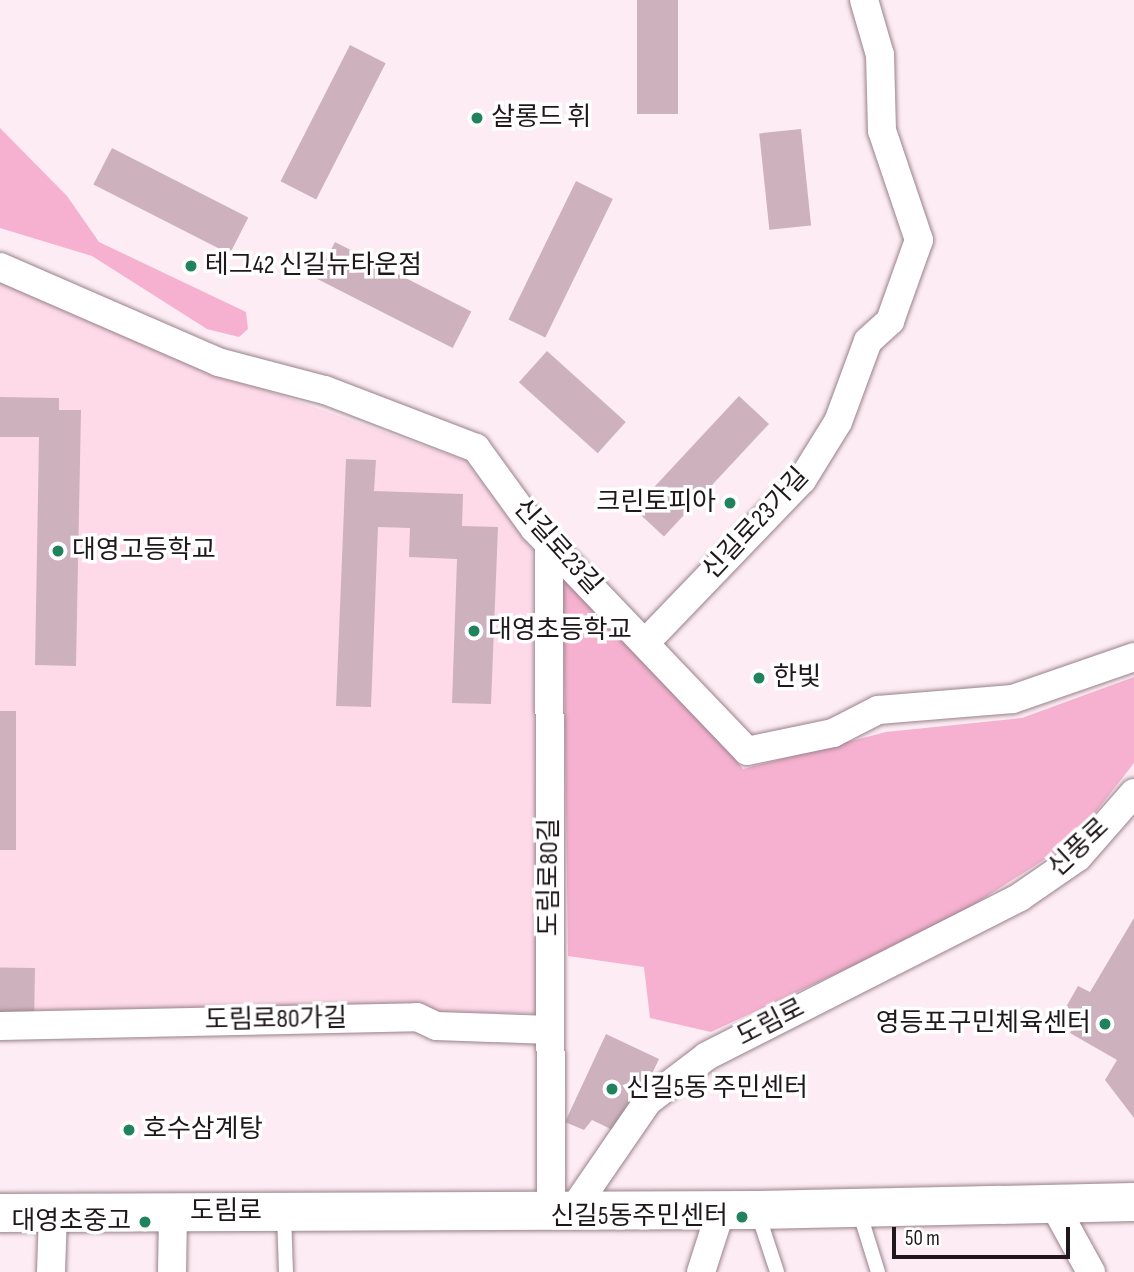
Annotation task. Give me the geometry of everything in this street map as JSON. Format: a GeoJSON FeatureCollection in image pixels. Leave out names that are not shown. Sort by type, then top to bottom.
{"type":"FeatureCollection","features":[{"type":"Feature","properties":{"kind":"main road","name":"도림로"},"geometry":{"type":"LineString","coordinates":[[0,1213],[739,1210],[1134,1202]]}},
{"type":"Feature","properties":{"kind":"street","name":"신길로23가길"},"geometry":{"type":"LineString","coordinates":[[646,642],[802,480],[838,422],[868,341],[890,321],[919,240],[882,131],[880,55],[864,0]]}},
{"type":"Feature","properties":{"kind":"street","name":"신길로23길"},"geometry":{"type":"LineString","coordinates":[[0,267],[218,362],[325,390],[476,448],[549,543],[747,751],[833,733],[878,710],[1013,699],[1134,657]]}},
{"type":"Feature","properties":{"kind":"street","name":"도림로80길"},"geometry":{"type":"LineString","coordinates":[[549,543],[550,1030],[562,1211]]}},
{"type":"Feature","properties":{"kind":"street","name":"신풍로"},"geometry":{"type":"LineString","coordinates":[[1020,897],[1078,857],[1134,793]]}},
{"type":"Feature","properties":{"kind":"street","name":"도림로"},"geometry":{"type":"LineString","coordinates":[[562,1211],[648,1101],[707,1056],[1020,897]]}},
{"type":"Feature","properties":{"kind":"street","name":"도림로80가길"},"geometry":{"type":"LineString","coordinates":[[0,1026],[417,1017],[436,1026],[550,1030]]}},
{"type":"Feature","properties":{"kind":"street"},"geometry":{"type":"LineString","coordinates":[[1053,1203],[1091,1272]]}},
{"type":"Feature","properties":{"kind":"street"},"geometry":{"type":"LineString","coordinates":[[701,1272],[739,1210]]}},
{"type":"Feature","properties":{"kind":"street"},"geometry":{"type":"LineString","coordinates":[[51,1272],[53,1212]]}},
{"type":"Feature","properties":{"kind":"street","name":"도림로"},"geometry":{"type":"LineString","coordinates":[[172,1272],[173,1212]]}},
{"type":"Feature","properties":{"kind":"lane"},"geometry":{"type":"LineString","coordinates":[[858,1207],[878,1272]]}},
{"type":"Feature","properties":{"kind":"lane"},"geometry":{"type":"LineString","coordinates":[[739,1210],[776,1272]]}},
{"type":"Feature","properties":{"kind":"lane"},"geometry":{"type":"LineString","coordinates":[[284,1212],[286,1272]]}},
{"type":"Feature","properties":{"kind":"shaded area"},"geometry":{"type":"Polygon","coordinates":[[[0,128],[67,196],[99,242],[246,312],[248,329],[239,337],[207,329],[92,256],[0,228],[0,128]]]}},
{"type":"Feature","properties":{"kind":"shaded area"},"geometry":{"type":"Polygon","coordinates":[[[0,275],[221,374],[466,461],[532,550],[537,1013],[0,1013],[0,275]]]}},
{"type":"Feature","properties":{"kind":"shaded area"},"geometry":{"type":"Polygon","coordinates":[[[563,580],[646,642],[743,769],[886,732],[1022,718],[1134,677],[1134,763],[1073,841],[947,922],[711,1032],[650,1018],[644,967],[568,956],[563,580]]]}},
{"type":"Feature","properties":{"kind":"building"},"geometry":{"type":"Polygon","coordinates":[[[637,0],[678,0],[678,114],[637,114],[637,0]]]}},
{"type":"Feature","properties":{"kind":"building"},"geometry":{"type":"Polygon","coordinates":[[[350,45],[386,63],[316,199],[281,181],[350,45]]]}},
{"type":"Feature","properties":{"kind":"building"},"geometry":{"type":"Polygon","coordinates":[[[801,129],[811,225],[769,230],[759,133],[801,129]]]}},
{"type":"Feature","properties":{"kind":"building"},"geometry":{"type":"Polygon","coordinates":[[[112,148],[248,217],[230,254],[93,185],[112,148]]]}},
{"type":"Feature","properties":{"kind":"building"},"geometry":{"type":"Polygon","coordinates":[[[576,181],[613,199],[545,337],[508,319],[576,181]]]}},
{"type":"Feature","properties":{"kind":"building"},"geometry":{"type":"Polygon","coordinates":[[[335,242],[471,311],[453,348],[316,279],[335,242]]]}},
{"type":"Feature","properties":{"kind":"building"},"geometry":{"type":"Polygon","coordinates":[[[547,351],[626,422],[598,453],[519,382],[547,351]]]}},
{"type":"Feature","properties":{"kind":"building"},"geometry":{"type":"Polygon","coordinates":[[[739,396],[769,424],[664,537],[634,509],[739,396]]]}},
{"type":"Feature","properties":{"kind":"building","name":"대영고등학교"},"geometry":{"type":"Polygon","coordinates":[[[0,397],[59,398],[59,410],[81,410],[76,666],[35,665],[39,437],[0,437],[0,397]]]}},
{"type":"Feature","properties":{"kind":"building","name":"대영초등학교"},"geometry":{"type":"Polygon","coordinates":[[[346,459],[376,460],[374,491],[463,494],[462,526],[498,527],[491,704],[452,703],[457,559],[409,557],[410,528],[378,527],[371,707],[336,706],[346,459]]]}},
{"type":"Feature","properties":{"kind":"building"},"geometry":{"type":"Polygon","coordinates":[[[0,711],[16,711],[16,850],[0,850],[0,711]]]}},
{"type":"Feature","properties":{"kind":"building","name":"영등포구민체육센터"},"geometry":{"type":"Polygon","coordinates":[[[1134,918],[1134,1118],[1105,1080],[1117,1060],[1070,1033],[1080,1014],[1066,1007],[1078,986],[1090,992],[1134,918]]]}},
{"type":"Feature","properties":{"kind":"building"},"geometry":{"type":"Polygon","coordinates":[[[0,967],[35,968],[34,1013],[0,1012],[0,967]]]}},
{"type":"Feature","properties":{"kind":"building","name":"신길5동 주민센터"},"geometry":{"type":"Polygon","coordinates":[[[606,1034],[659,1059],[623,1135],[592,1120],[584,1130],[565,1122],[606,1034]]]}},
{"type":"Feature","properties":{"kind":"place","name":"살롱드 휘"},"geometry":{"type":"Point","coordinates":[477,118]}},
{"type":"Feature","properties":{"kind":"place","name":"테그42 신길뉴타운점"},"geometry":{"type":"Point","coordinates":[191,266]}},
{"type":"Feature","properties":{"kind":"place","name":"크린토피아"},"geometry":{"type":"Point","coordinates":[730,503]}},
{"type":"Feature","properties":{"kind":"place","name":"대영고등학교"},"geometry":{"type":"Point","coordinates":[58,551]}},
{"type":"Feature","properties":{"kind":"place","name":"대영초등학교"},"geometry":{"type":"Point","coordinates":[474,631]}},
{"type":"Feature","properties":{"kind":"place","name":"한빛"},"geometry":{"type":"Point","coordinates":[759,678]}},
{"type":"Feature","properties":{"kind":"place","name":"영등포구민체육센터"},"geometry":{"type":"Point","coordinates":[1105,1024]}},
{"type":"Feature","properties":{"kind":"place","name":"신길5동 주민센터"},"geometry":{"type":"Point","coordinates":[612,1089]}},
{"type":"Feature","properties":{"kind":"place","name":"호수삼계탕"},"geometry":{"type":"Point","coordinates":[129,1130]}},
{"type":"Feature","properties":{"kind":"place","name":"신길5동주민센터"},"geometry":{"type":"Point","coordinates":[742,1217]}},
{"type":"Feature","properties":{"kind":"place","name":"대영초중고"},"geometry":{"type":"Point","coordinates":[145,1222]}}]}
